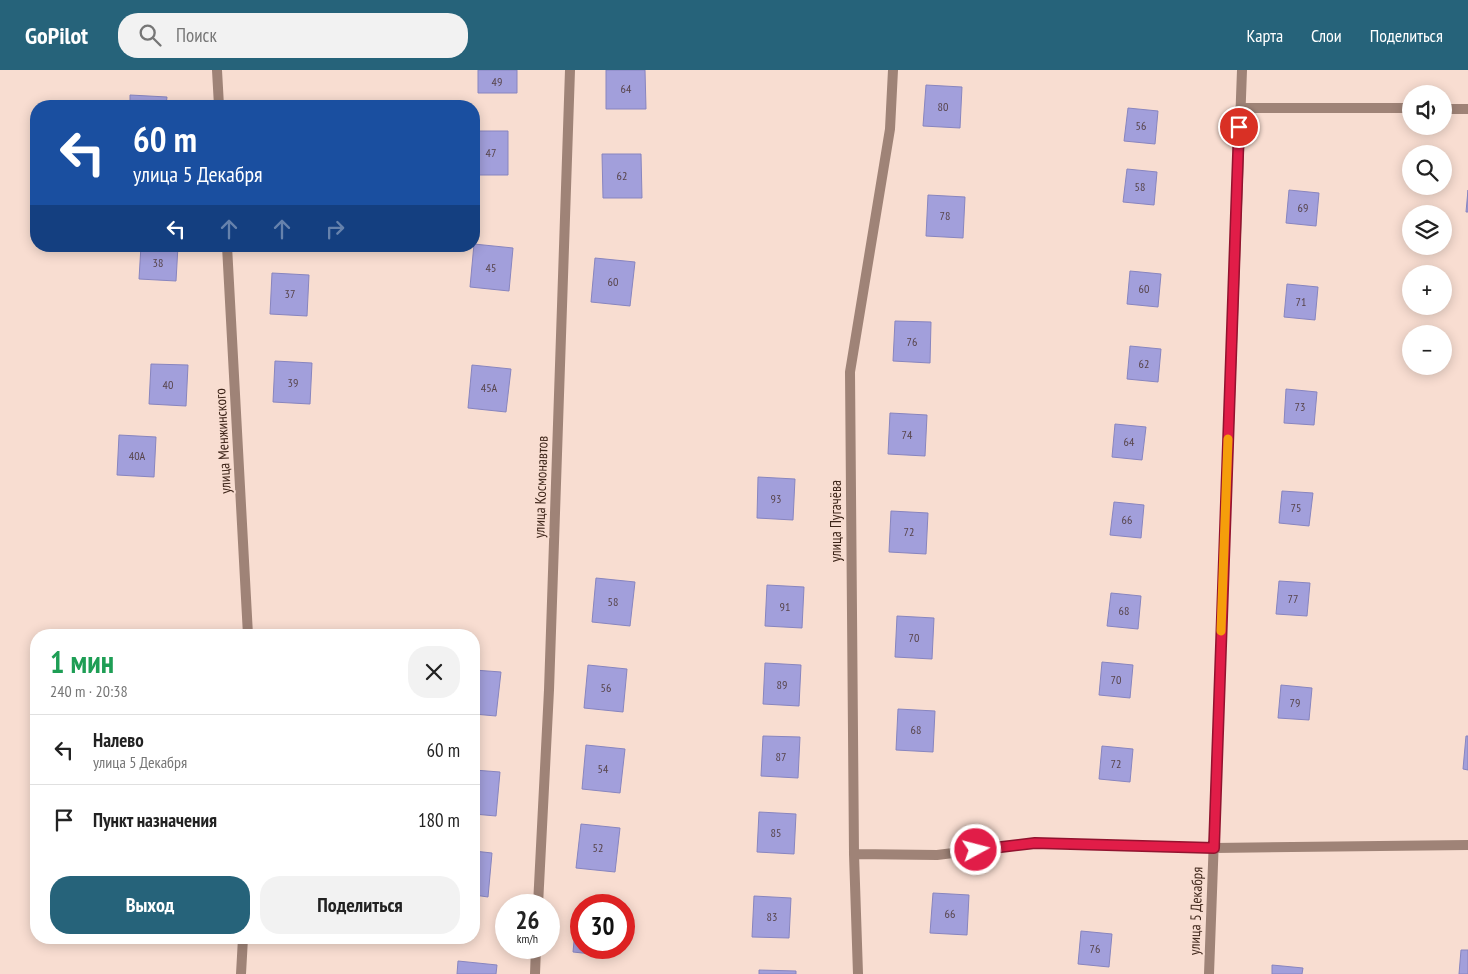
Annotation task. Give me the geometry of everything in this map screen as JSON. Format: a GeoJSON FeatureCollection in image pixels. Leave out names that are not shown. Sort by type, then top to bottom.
{"type":"FeatureCollection","features":[{"type":"Feature","properties":{"kind":"street"},"geometry":{"type":"LineString","coordinates":[[217,70],[219,100]]}},
{"type":"Feature","properties":{"kind":"street","name":"улица Космонавтов"},"geometry":{"type":"LineString","coordinates":[[539,894],[549,690],[570,70]]}},
{"type":"Feature","properties":{"kind":"street","name":"улица Пугачёва"},"geometry":{"type":"LineString","coordinates":[[858,974],[854,854],[850,372],[890,129],[892,70]]}},
{"type":"Feature","properties":{"kind":"street","name":"улица 5 Декабря"},"geometry":{"type":"LineString","coordinates":[[1209,974],[1242,70]]}},
{"type":"Feature","properties":{"kind":"street"},"geometry":{"type":"LineString","coordinates":[[1240,108],[1402,108]]}},
{"type":"Feature","properties":{"kind":"street"},"geometry":{"type":"LineString","coordinates":[[1452,108],[1468,109]]}},
{"type":"Feature","properties":{"kind":"street","name":"улица Менжинского"},"geometry":{"type":"LineString","coordinates":[[227,252],[248,629]]}},
{"type":"Feature","properties":{"kind":"street"},"geometry":{"type":"LineString","coordinates":[[854,854],[936,855],[1035,843],[1214,848],[1468,845]]}},
{"type":"Feature","properties":{"kind":"street"},"geometry":{"type":"LineString","coordinates":[[241,974],[243,944]]}},
{"type":"Feature","properties":{"kind":"street"},"geometry":{"type":"LineString","coordinates":[[535,974],[536,959]]}},
{"type":"Feature","properties":{"kind":"building"},"geometry":{"type":"Polygon","coordinates":[[[478,70],[517,70],[517,93],[478,93],[478,70]]]}},
{"type":"Feature","properties":{"kind":"building"},"geometry":{"type":"Polygon","coordinates":[[[606,70],[645,70],[646,109],[606,109],[606,70]]]}},
{"type":"Feature","properties":{"kind":"building"},"geometry":{"type":"Polygon","coordinates":[[[926,85],[962,87],[960,128],[923,126],[926,85]]]}},
{"type":"Feature","properties":{"kind":"building"},"geometry":{"type":"Polygon","coordinates":[[[130,95],[167,97],[167,100],[130,100],[130,95]]]}},
{"type":"Feature","properties":{"kind":"building"},"geometry":{"type":"Polygon","coordinates":[[[1128,108],[1158,111],[1155,144],[1124,141],[1128,108]]]}},
{"type":"Feature","properties":{"kind":"building"},"geometry":{"type":"Polygon","coordinates":[[[480,131],[508,131],[508,175],[480,175],[480,131]]]}},
{"type":"Feature","properties":{"kind":"building"},"geometry":{"type":"Polygon","coordinates":[[[602,154],[641,154],[642,198],[603,198],[602,154]]]}},
{"type":"Feature","properties":{"kind":"building"},"geometry":{"type":"Polygon","coordinates":[[[1127,169],[1157,172],[1154,205],[1123,202],[1127,169]]]}},
{"type":"Feature","properties":{"kind":"building"},"geometry":{"type":"Polygon","coordinates":[[[1289,190],[1319,193],[1316,226],[1286,223],[1289,190]]]}},
{"type":"Feature","properties":{"kind":"building"},"geometry":{"type":"Polygon","coordinates":[[[1468,190],[1468,212],[1466,212],[1468,190]]]}},
{"type":"Feature","properties":{"kind":"building"},"geometry":{"type":"Polygon","coordinates":[[[928,195],[965,197],[963,238],[926,236],[928,195]]]}},
{"type":"Feature","properties":{"kind":"building"},"geometry":{"type":"Polygon","coordinates":[[[480,245],[513,248],[509,291],[470,287],[473,252],[480,252],[480,245]]]}},
{"type":"Feature","properties":{"kind":"building"},"geometry":{"type":"Polygon","coordinates":[[[141,252],[178,252],[176,281],[139,279],[141,252]]]}},
{"type":"Feature","properties":{"kind":"building"},"geometry":{"type":"Polygon","coordinates":[[[595,258],[635,262],[630,306],[591,302],[595,258]]]}},
{"type":"Feature","properties":{"kind":"building"},"geometry":{"type":"Polygon","coordinates":[[[1130,271],[1161,274],[1158,307],[1127,304],[1130,271]]]}},
{"type":"Feature","properties":{"kind":"building"},"geometry":{"type":"Polygon","coordinates":[[[272,273],[309,275],[307,316],[270,314],[272,273]]]}},
{"type":"Feature","properties":{"kind":"building"},"geometry":{"type":"Polygon","coordinates":[[[1287,284],[1318,287],[1315,320],[1284,317],[1287,284]]]}},
{"type":"Feature","properties":{"kind":"building"},"geometry":{"type":"Polygon","coordinates":[[[895,321],[931,322],[930,363],[893,361],[895,321]]]}},
{"type":"Feature","properties":{"kind":"building"},"geometry":{"type":"Polygon","coordinates":[[[1130,346],[1161,349],[1158,382],[1127,379],[1130,346]]]}},
{"type":"Feature","properties":{"kind":"building"},"geometry":{"type":"Polygon","coordinates":[[[275,361],[312,363],[310,404],[273,402],[275,361]]]}},
{"type":"Feature","properties":{"kind":"building"},"geometry":{"type":"Polygon","coordinates":[[[151,364],[188,365],[186,406],[149,404],[151,364]]]}},
{"type":"Feature","properties":{"kind":"building"},"geometry":{"type":"Polygon","coordinates":[[[472,365],[511,369],[506,412],[468,408],[472,365]]]}},
{"type":"Feature","properties":{"kind":"building"},"geometry":{"type":"Polygon","coordinates":[[[1286,389],[1317,392],[1314,425],[1284,423],[1286,389]]]}},
{"type":"Feature","properties":{"kind":"building"},"geometry":{"type":"Polygon","coordinates":[[[890,413],[927,415],[925,456],[888,454],[890,413]]]}},
{"type":"Feature","properties":{"kind":"building"},"geometry":{"type":"Polygon","coordinates":[[[1115,424],[1146,427],[1142,460],[1112,457],[1115,424]]]}},
{"type":"Feature","properties":{"kind":"building"},"geometry":{"type":"Polygon","coordinates":[[[119,435],[156,437],[154,477],[117,475],[119,435]]]}},
{"type":"Feature","properties":{"kind":"building"},"geometry":{"type":"Polygon","coordinates":[[[758,477],[795,479],[793,520],[757,518],[758,477]]]}},
{"type":"Feature","properties":{"kind":"building"},"geometry":{"type":"Polygon","coordinates":[[[1282,491],[1313,493],[1309,526],[1279,523],[1282,491]]]}},
{"type":"Feature","properties":{"kind":"building"},"geometry":{"type":"Polygon","coordinates":[[[1114,502],[1144,505],[1141,538],[1110,535],[1114,502]]]}},
{"type":"Feature","properties":{"kind":"building"},"geometry":{"type":"Polygon","coordinates":[[[891,511],[928,513],[926,554],[889,552],[891,511]]]}},
{"type":"Feature","properties":{"kind":"building"},"geometry":{"type":"Polygon","coordinates":[[[596,578],[635,582],[630,626],[592,622],[596,578]]]}},
{"type":"Feature","properties":{"kind":"building"},"geometry":{"type":"Polygon","coordinates":[[[1279,581],[1310,583],[1307,616],[1276,614],[1279,581]]]}},
{"type":"Feature","properties":{"kind":"building"},"geometry":{"type":"Polygon","coordinates":[[[767,585],[804,587],[802,628],[765,626],[767,585]]]}},
{"type":"Feature","properties":{"kind":"building"},"geometry":{"type":"Polygon","coordinates":[[[1111,593],[1141,596],[1138,629],[1107,626],[1111,593]]]}},
{"type":"Feature","properties":{"kind":"building"},"geometry":{"type":"Polygon","coordinates":[[[897,616],[934,618],[932,659],[895,657],[897,616]]]}},
{"type":"Feature","properties":{"kind":"building"},"geometry":{"type":"Polygon","coordinates":[[[1102,662],[1133,665],[1130,698],[1099,695],[1102,662]]]}},
{"type":"Feature","properties":{"kind":"building"},"geometry":{"type":"Polygon","coordinates":[[[765,663],[801,665],[799,706],[763,704],[765,663]]]}},
{"type":"Feature","properties":{"kind":"building"},"geometry":{"type":"Polygon","coordinates":[[[588,665],[627,669],[623,712],[584,708],[588,665]]]}},
{"type":"Feature","properties":{"kind":"building"},"geometry":{"type":"Polygon","coordinates":[[[480,670],[501,672],[496,716],[480,715],[480,670]]]}},
{"type":"Feature","properties":{"kind":"building"},"geometry":{"type":"Polygon","coordinates":[[[1281,685],[1312,688],[1309,720],[1278,718],[1281,685]]]}},
{"type":"Feature","properties":{"kind":"building"},"geometry":{"type":"Polygon","coordinates":[[[898,709],[935,711],[933,752],[896,750],[898,709]]]}},
{"type":"Feature","properties":{"kind":"building"},"geometry":{"type":"Polygon","coordinates":[[[763,736],[800,737],[798,778],[761,776],[763,736]]]}},
{"type":"Feature","properties":{"kind":"building"},"geometry":{"type":"Polygon","coordinates":[[[1466,736],[1468,736],[1468,770],[1463,769],[1466,736]]]}},
{"type":"Feature","properties":{"kind":"building"},"geometry":{"type":"Polygon","coordinates":[[[586,745],[625,749],[620,793],[582,789],[586,745]]]}},
{"type":"Feature","properties":{"kind":"building"},"geometry":{"type":"Polygon","coordinates":[[[1102,746],[1133,749],[1130,782],[1099,779],[1102,746]]]}},
{"type":"Feature","properties":{"kind":"building"},"geometry":{"type":"Polygon","coordinates":[[[480,770],[500,772],[496,816],[480,815],[480,770]]]}},
{"type":"Feature","properties":{"kind":"building"},"geometry":{"type":"Polygon","coordinates":[[[759,812],[796,814],[794,854],[757,852],[759,812]]]}},
{"type":"Feature","properties":{"kind":"building"},"geometry":{"type":"Polygon","coordinates":[[[581,824],[620,828],[615,872],[576,868],[581,824]]]}},
{"type":"Feature","properties":{"kind":"building"},"geometry":{"type":"Polygon","coordinates":[[[480,852],[492,853],[488,897],[480,896],[480,852]]]}},
{"type":"Feature","properties":{"kind":"building"},"geometry":{"type":"Polygon","coordinates":[[[933,893],[969,895],[967,935],[930,933],[933,893]]]}},
{"type":"Feature","properties":{"kind":"building"},"geometry":{"type":"Polygon","coordinates":[[[754,896],[791,898],[789,938],[752,937],[754,896]]]}},
{"type":"Feature","properties":{"kind":"building"},"geometry":{"type":"Polygon","coordinates":[[[1081,931],[1112,934],[1109,967],[1078,964],[1081,931]]]}},
{"type":"Feature","properties":{"kind":"building"},"geometry":{"type":"Polygon","coordinates":[[[1461,950],[1468,950],[1468,974],[1459,974],[1461,950]]]}},
{"type":"Feature","properties":{"kind":"building"},"geometry":{"type":"Polygon","coordinates":[[[458,961],[497,965],[496,974],[457,974],[458,961]]]}},
{"type":"Feature","properties":{"kind":"building"},"geometry":{"type":"Polygon","coordinates":[[[1272,965],[1303,968],[1302,974],[1272,974],[1272,965]]]}},
{"type":"Feature","properties":{"kind":"building"},"geometry":{"type":"Polygon","coordinates":[[[759,970],[796,971],[796,974],[759,974],[759,970]]]}},
{"type":"Feature","properties":{"kind":"slow traffic"},"geometry":{"type":"LineString","coordinates":[[1221,631],[1228,439]]}},
{"type":"Feature","properties":{"kind":"route"},"geometry":{"type":"LineString","coordinates":[[976,850],[1035,843],[1214,848],[1239,127]]}}]}
